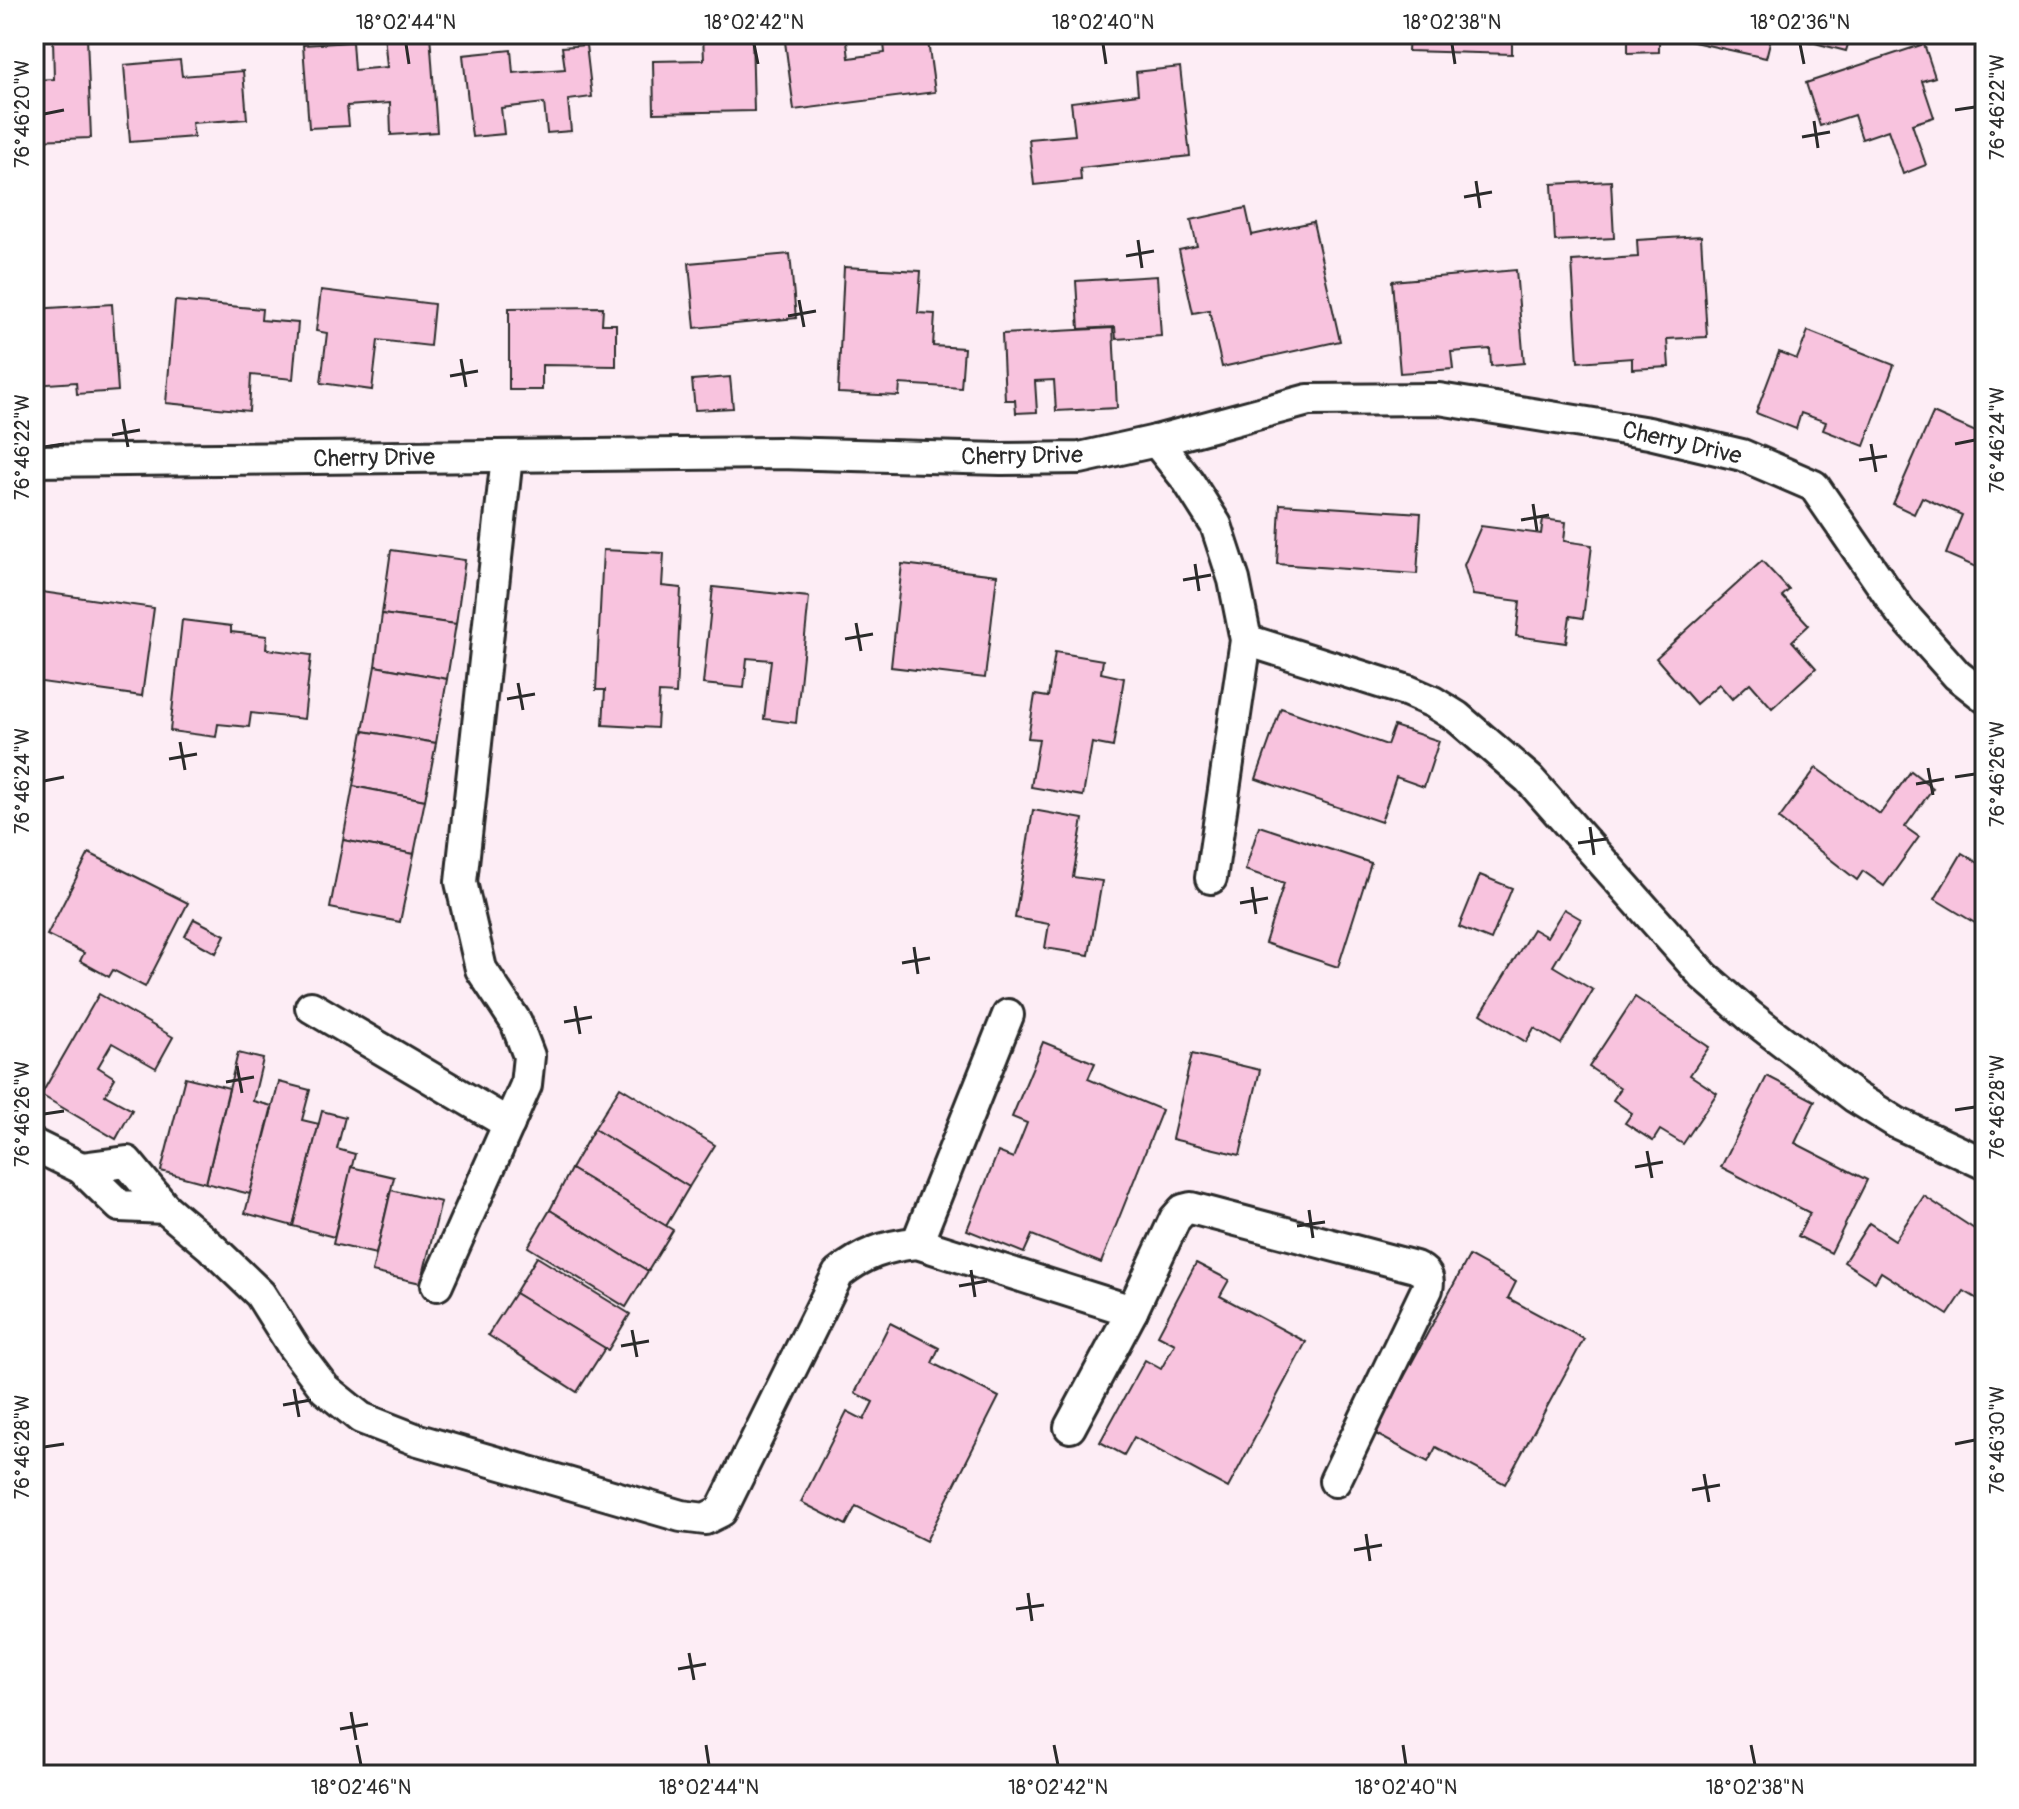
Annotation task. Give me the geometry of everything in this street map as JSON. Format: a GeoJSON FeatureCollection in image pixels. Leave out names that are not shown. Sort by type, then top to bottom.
{"type":"FeatureCollection","features":[{"type":"Feature","properties":{"kind":"street","name":"Cherry Drive"},"geometry":{"type":"LineString","coordinates":[[34,461],[779,453],[1080,458],[1308,400],[1439,399],[1649,433],[1742,455],[1814,486],[1900,611],[1957,675],[1985,697]]}},
{"type":"Feature","properties":{"kind":"street"},"geometry":{"type":"LineString","coordinates":[[1156,441],[1188,481],[1216,525],[1234,580],[1246,640],[1211,878]]}},
{"type":"Feature","properties":{"kind":"street"},"geometry":{"type":"LineString","coordinates":[[437,1285],[526,1085],[529,1056],[516,1022],[481,969],[461,882],[507,456]]}},
{"type":"Feature","properties":{"kind":"street"},"geometry":{"type":"LineString","coordinates":[[1246,640],[1408,691],[1457,717],[1529,779],[1704,976],[1751,1017],[1855,1097],[1887,1117],[1985,1164]]}},
{"type":"Feature","properties":{"kind":"street"},"geometry":{"type":"LineString","coordinates":[[311,1007],[509,1124]]}},
{"type":"Feature","properties":{"kind":"street"},"geometry":{"type":"LineString","coordinates":[[917,1243],[1008,1015]]}},
{"type":"Feature","properties":{"kind":"street"},"geometry":{"type":"LineString","coordinates":[[34,1145],[81,1168],[120,1206],[165,1208],[260,1294],[325,1389],[361,1418],[415,1439],[681,1516],[705,1519],[721,1511],[838,1274],[857,1259],[887,1246],[917,1243],[1132,1311]]}},
{"type":"Feature","properties":{"kind":"street"},"geometry":{"type":"LineString","coordinates":[[1070,1427],[1132,1311],[1175,1219],[1183,1210],[1191,1208],[1425,1272],[1429,1280],[1427,1289],[1335,1481]]}},
{"type":"Feature","properties":{"kind":"building"},"geometry":{"type":"Polygon","coordinates":[[[384,34],[430,34],[437,132],[391,135],[390,103],[347,106],[349,126],[309,128],[303,45],[352,42],[354,70],[387,67],[384,34]]]}},
{"type":"Feature","properties":{"kind":"building"},"geometry":{"type":"Polygon","coordinates":[[[703,34],[752,34],[754,111],[654,113],[653,61],[704,60],[703,34]]]}},
{"type":"Feature","properties":{"kind":"building"},"geometry":{"type":"Polygon","coordinates":[[[784,34],[846,34],[849,58],[885,53],[883,34],[927,34],[935,92],[794,110],[784,34]]]}},
{"type":"Feature","properties":{"kind":"building"},"geometry":{"type":"Polygon","coordinates":[[[1409,34],[1512,34],[1512,54],[1408,51],[1409,34]]]}},
{"type":"Feature","properties":{"kind":"building"},"geometry":{"type":"Polygon","coordinates":[[[1628,34],[1659,34],[1659,52],[1628,53],[1628,34]]]}},
{"type":"Feature","properties":{"kind":"building"},"geometry":{"type":"Polygon","coordinates":[[[1690,34],[1772,34],[1766,58],[1689,41],[1690,34]]]}},
{"type":"Feature","properties":{"kind":"building"},"geometry":{"type":"Polygon","coordinates":[[[1801,34],[1851,34],[1846,51],[1799,39],[1801,34]]]}},
{"type":"Feature","properties":{"kind":"building"},"geometry":{"type":"Polygon","coordinates":[[[87,37],[91,138],[34,140],[34,80],[54,79],[53,38],[87,37]]]}},
{"type":"Feature","properties":{"kind":"building"},"geometry":{"type":"Polygon","coordinates":[[[1924,44],[1935,77],[1922,81],[1934,117],[1912,124],[1926,165],[1903,174],[1888,130],[1862,139],[1854,115],[1820,126],[1806,83],[1924,44]]]}},
{"type":"Feature","properties":{"kind":"building"},"geometry":{"type":"Polygon","coordinates":[[[586,45],[592,97],[568,100],[571,131],[547,133],[544,103],[501,108],[504,134],[472,137],[463,55],[511,50],[513,73],[565,69],[562,47],[586,45]]]}},
{"type":"Feature","properties":{"kind":"building"},"geometry":{"type":"Polygon","coordinates":[[[180,60],[182,76],[243,71],[247,119],[192,123],[194,137],[130,142],[124,65],[180,60]]]}},
{"type":"Feature","properties":{"kind":"building"},"geometry":{"type":"Polygon","coordinates":[[[1180,67],[1190,156],[1080,168],[1081,180],[1034,185],[1029,139],[1075,135],[1071,102],[1138,94],[1136,72],[1180,67]]]}},
{"type":"Feature","properties":{"kind":"building"},"geometry":{"type":"Polygon","coordinates":[[[1611,181],[1614,238],[1555,241],[1552,184],[1611,181]]]}},
{"type":"Feature","properties":{"kind":"building"},"geometry":{"type":"Polygon","coordinates":[[[1246,208],[1252,235],[1313,222],[1340,341],[1222,367],[1209,310],[1193,313],[1179,250],[1197,246],[1191,220],[1246,208]]]}},
{"type":"Feature","properties":{"kind":"building"},"geometry":{"type":"Polygon","coordinates":[[[1701,236],[1707,337],[1667,339],[1669,367],[1632,369],[1632,358],[1578,362],[1572,261],[1638,257],[1637,240],[1701,236]]]}},
{"type":"Feature","properties":{"kind":"building"},"geometry":{"type":"Polygon","coordinates":[[[790,254],[796,318],[695,328],[689,263],[790,254]]]}},
{"type":"Feature","properties":{"kind":"building"},"geometry":{"type":"Polygon","coordinates":[[[844,267],[921,271],[918,313],[935,314],[933,346],[964,348],[961,388],[900,384],[899,396],[838,393],[844,267]]]}},
{"type":"Feature","properties":{"kind":"building"},"geometry":{"type":"Polygon","coordinates":[[[1516,270],[1524,363],[1491,366],[1490,349],[1451,352],[1453,369],[1400,373],[1392,281],[1516,270]]]}},
{"type":"Feature","properties":{"kind":"building"},"geometry":{"type":"Polygon","coordinates":[[[1157,276],[1161,336],[1116,339],[1115,327],[1079,329],[1076,281],[1157,276]]]}},
{"type":"Feature","properties":{"kind":"building"},"geometry":{"type":"Polygon","coordinates":[[[321,290],[434,304],[430,346],[378,340],[372,390],[321,383],[327,333],[316,331],[321,290]]]}},
{"type":"Feature","properties":{"kind":"building"},"geometry":{"type":"Polygon","coordinates":[[[175,301],[262,309],[261,320],[298,323],[293,379],[251,375],[249,411],[166,403],[175,301]]]}},
{"type":"Feature","properties":{"kind":"building"},"geometry":{"type":"Polygon","coordinates":[[[112,304],[118,391],[77,394],[76,382],[34,385],[34,309],[112,304]]]}},
{"type":"Feature","properties":{"kind":"building"},"geometry":{"type":"Polygon","coordinates":[[[603,307],[602,324],[616,324],[616,366],[542,365],[542,390],[509,390],[509,308],[603,307]]]}},
{"type":"Feature","properties":{"kind":"building"},"geometry":{"type":"Polygon","coordinates":[[[1113,328],[1117,408],[1056,411],[1054,380],[1035,381],[1037,412],[1016,413],[1015,400],[1005,400],[1002,334],[1113,328]]]}},
{"type":"Feature","properties":{"kind":"building"},"geometry":{"type":"Polygon","coordinates":[[[1808,331],[1894,365],[1864,446],[1823,430],[1826,422],[1801,413],[1796,429],[1756,413],[1779,352],[1797,359],[1808,331]]]}},
{"type":"Feature","properties":{"kind":"building"},"geometry":{"type":"Polygon","coordinates":[[[730,377],[733,408],[695,410],[692,380],[730,377]]]}},
{"type":"Feature","properties":{"kind":"building"},"geometry":{"type":"Polygon","coordinates":[[[1933,413],[1985,436],[1982,455],[1985,456],[1985,571],[1946,554],[1962,515],[1922,497],[1914,514],[1893,504],[1933,413]]]}},
{"type":"Feature","properties":{"kind":"building"},"geometry":{"type":"Polygon","coordinates":[[[1280,504],[1421,513],[1417,574],[1277,564],[1280,504]]]}},
{"type":"Feature","properties":{"kind":"building"},"geometry":{"type":"Polygon","coordinates":[[[1543,519],[1566,522],[1564,541],[1592,545],[1583,618],[1570,616],[1566,643],[1516,636],[1520,601],[1473,595],[1464,565],[1481,526],[1541,534],[1543,519]]]}},
{"type":"Feature","properties":{"kind":"building"},"geometry":{"type":"Polygon","coordinates":[[[391,550],[465,560],[456,624],[382,614],[391,550]]]}},
{"type":"Feature","properties":{"kind":"building"},"geometry":{"type":"Polygon","coordinates":[[[603,550],[664,553],[662,586],[681,588],[676,694],[659,693],[657,728],[603,725],[605,690],[596,690],[603,550]]]}},
{"type":"Feature","properties":{"kind":"building"},"geometry":{"type":"Polygon","coordinates":[[[1762,561],[1789,590],[1782,596],[1809,625],[1792,641],[1816,668],[1772,708],[1750,683],[1732,699],[1719,684],[1696,704],[1656,658],[1762,561]]]}},
{"type":"Feature","properties":{"kind":"building"},"geometry":{"type":"Polygon","coordinates":[[[902,564],[997,575],[985,678],[891,667],[902,564]]]}},
{"type":"Feature","properties":{"kind":"building"},"geometry":{"type":"Polygon","coordinates":[[[713,587],[809,597],[796,723],[764,719],[771,660],[747,658],[744,688],[703,684],[713,587]]]}},
{"type":"Feature","properties":{"kind":"building"},"geometry":{"type":"Polygon","coordinates":[[[35,591],[154,608],[142,696],[34,681],[35,591]]]}},
{"type":"Feature","properties":{"kind":"building"},"geometry":{"type":"Polygon","coordinates":[[[382,614],[456,624],[447,679],[375,666],[382,614]]]}},
{"type":"Feature","properties":{"kind":"building"},"geometry":{"type":"Polygon","coordinates":[[[182,620],[231,626],[231,632],[267,636],[266,649],[311,655],[304,719],[251,713],[249,727],[218,724],[216,737],[170,731],[182,620]]]}},
{"type":"Feature","properties":{"kind":"building"},"geometry":{"type":"Polygon","coordinates":[[[1055,652],[1103,660],[1101,673],[1124,678],[1113,747],[1092,743],[1083,796],[1031,787],[1039,739],[1028,738],[1035,695],[1048,697],[1055,652]]]}},
{"type":"Feature","properties":{"kind":"building"},"geometry":{"type":"Polygon","coordinates":[[[375,666],[447,679],[436,743],[363,731],[375,666]]]}},
{"type":"Feature","properties":{"kind":"building"},"geometry":{"type":"Polygon","coordinates":[[[1281,708],[1387,745],[1394,726],[1439,741],[1424,787],[1396,777],[1381,822],[1256,779],[1281,708]]]}},
{"type":"Feature","properties":{"kind":"building"},"geometry":{"type":"Polygon","coordinates":[[[363,731],[436,743],[425,800],[353,786],[363,731]]]}},
{"type":"Feature","properties":{"kind":"building"},"geometry":{"type":"Polygon","coordinates":[[[1816,768],[1880,814],[1911,771],[1933,788],[1905,827],[1919,837],[1884,886],[1863,871],[1857,880],[1779,819],[1816,768]]]}},
{"type":"Feature","properties":{"kind":"building"},"geometry":{"type":"Polygon","coordinates":[[[353,786],[425,800],[414,854],[343,840],[353,786]]]}},
{"type":"Feature","properties":{"kind":"building"},"geometry":{"type":"Polygon","coordinates":[[[34,802],[43,812],[40,822],[34,825],[34,802]]]}},
{"type":"Feature","properties":{"kind":"building"},"geometry":{"type":"Polygon","coordinates":[[[1033,810],[1083,819],[1073,877],[1102,881],[1089,955],[1045,948],[1049,924],[1015,918],[1033,810]]]}},
{"type":"Feature","properties":{"kind":"building"},"geometry":{"type":"Polygon","coordinates":[[[1259,826],[1371,863],[1338,967],[1265,943],[1284,883],[1245,870],[1259,826]]]}},
{"type":"Feature","properties":{"kind":"building"},"geometry":{"type":"Polygon","coordinates":[[[343,840],[414,854],[400,922],[330,908],[343,840]]]}},
{"type":"Feature","properties":{"kind":"building"},"geometry":{"type":"Polygon","coordinates":[[[89,853],[188,903],[145,987],[113,970],[109,977],[80,961],[84,953],[47,935],[89,853]]]}},
{"type":"Feature","properties":{"kind":"building"},"geometry":{"type":"Polygon","coordinates":[[[1962,853],[1985,867],[1985,929],[1935,899],[1962,853]]]}},
{"type":"Feature","properties":{"kind":"building"},"geometry":{"type":"Polygon","coordinates":[[[1480,875],[1512,888],[1491,940],[1459,927],[1480,875]]]}},
{"type":"Feature","properties":{"kind":"building"},"geometry":{"type":"Polygon","coordinates":[[[1564,909],[1581,919],[1553,966],[1593,990],[1561,1044],[1534,1028],[1526,1042],[1481,1014],[1533,929],[1547,937],[1564,909]]]}},
{"type":"Feature","properties":{"kind":"building"},"geometry":{"type":"Polygon","coordinates":[[[194,919],[225,935],[216,953],[185,936],[194,919]]]}},
{"type":"Feature","properties":{"kind":"building"},"geometry":{"type":"Polygon","coordinates":[[[1985,932],[1985,953],[1976,948],[1985,932]]]}},
{"type":"Feature","properties":{"kind":"building"},"geometry":{"type":"Polygon","coordinates":[[[99,994],[173,1037],[156,1068],[112,1043],[98,1067],[115,1078],[105,1095],[132,1110],[116,1139],[41,1095],[99,994]]]}},
{"type":"Feature","properties":{"kind":"building"},"geometry":{"type":"Polygon","coordinates":[[[1635,997],[1709,1047],[1690,1075],[1717,1093],[1683,1144],[1660,1130],[1653,1141],[1625,1123],[1632,1113],[1613,1100],[1621,1088],[1589,1067],[1635,997]]]}},
{"type":"Feature","properties":{"kind":"building"},"geometry":{"type":"Polygon","coordinates":[[[1043,1042],[1095,1063],[1088,1079],[1162,1110],[1101,1263],[1032,1235],[1024,1253],[967,1230],[998,1152],[1013,1158],[1027,1123],[1012,1117],[1043,1042]]]}},
{"type":"Feature","properties":{"kind":"building"},"geometry":{"type":"Polygon","coordinates":[[[238,1053],[263,1059],[253,1101],[272,1106],[250,1194],[206,1183],[238,1053]]]}},
{"type":"Feature","properties":{"kind":"building"},"geometry":{"type":"Polygon","coordinates":[[[1192,1054],[1260,1070],[1240,1155],[1172,1139],[1192,1054]]]}},
{"type":"Feature","properties":{"kind":"building"},"geometry":{"type":"Polygon","coordinates":[[[1767,1076],[1815,1101],[1795,1143],[1867,1180],[1831,1253],[1798,1236],[1810,1213],[1721,1167],[1767,1076]]]}},
{"type":"Feature","properties":{"kind":"building"},"geometry":{"type":"Polygon","coordinates":[[[185,1077],[229,1088],[206,1183],[161,1171],[185,1077]]]}},
{"type":"Feature","properties":{"kind":"building"},"geometry":{"type":"Polygon","coordinates":[[[279,1082],[310,1090],[302,1120],[319,1124],[293,1226],[245,1213],[279,1082]]]}},
{"type":"Feature","properties":{"kind":"building"},"geometry":{"type":"Polygon","coordinates":[[[620,1087],[715,1145],[689,1187],[594,1129],[620,1087]]]}},
{"type":"Feature","properties":{"kind":"building"},"geometry":{"type":"Polygon","coordinates":[[[322,1111],[345,1117],[337,1149],[355,1154],[334,1237],[293,1226],[322,1111]]]}},
{"type":"Feature","properties":{"kind":"building"},"geometry":{"type":"Polygon","coordinates":[[[594,1129],[689,1187],[666,1226],[571,1169],[594,1129]]]}},
{"type":"Feature","properties":{"kind":"building"},"geometry":{"type":"Polygon","coordinates":[[[351,1167],[394,1177],[376,1254],[333,1244],[351,1167]]]}},
{"type":"Feature","properties":{"kind":"building"},"geometry":{"type":"Polygon","coordinates":[[[571,1169],[673,1230],[648,1271],[550,1210],[571,1169]]]}},
{"type":"Feature","properties":{"kind":"building"},"geometry":{"type":"Polygon","coordinates":[[[391,1190],[441,1202],[421,1283],[372,1272],[391,1190]]]}},
{"type":"Feature","properties":{"kind":"building"},"geometry":{"type":"Polygon","coordinates":[[[1924,1196],[1985,1236],[1985,1295],[1981,1301],[1964,1291],[1948,1315],[1881,1272],[1875,1282],[1844,1262],[1869,1223],[1895,1240],[1924,1196]]]}},
{"type":"Feature","properties":{"kind":"building"},"geometry":{"type":"Polygon","coordinates":[[[550,1210],[648,1271],[626,1307],[528,1247],[550,1210]]]}},
{"type":"Feature","properties":{"kind":"building"},"geometry":{"type":"Polygon","coordinates":[[[1469,1256],[1516,1282],[1508,1298],[1584,1339],[1505,1484],[1436,1447],[1428,1462],[1374,1433],[1469,1256]]]}},
{"type":"Feature","properties":{"kind":"building"},"geometry":{"type":"Polygon","coordinates":[[[537,1257],[630,1314],[608,1350],[515,1293],[537,1257]]]}},
{"type":"Feature","properties":{"kind":"building"},"geometry":{"type":"Polygon","coordinates":[[[1196,1263],[1229,1280],[1220,1296],[1306,1342],[1228,1488],[1134,1437],[1124,1455],[1100,1442],[1145,1360],[1161,1369],[1175,1344],[1158,1335],[1196,1263]]]}},
{"type":"Feature","properties":{"kind":"building"},"geometry":{"type":"Polygon","coordinates":[[[34,1287],[44,1293],[34,1310],[34,1287]]]}},
{"type":"Feature","properties":{"kind":"building"},"geometry":{"type":"Polygon","coordinates":[[[515,1293],[605,1348],[577,1392],[488,1335],[515,1293]]]}},
{"type":"Feature","properties":{"kind":"building"},"geometry":{"type":"Polygon","coordinates":[[[890,1323],[939,1348],[932,1363],[999,1397],[926,1541],[856,1506],[846,1525],[801,1502],[847,1411],[864,1420],[873,1402],[855,1393],[890,1323]]]}}]}
